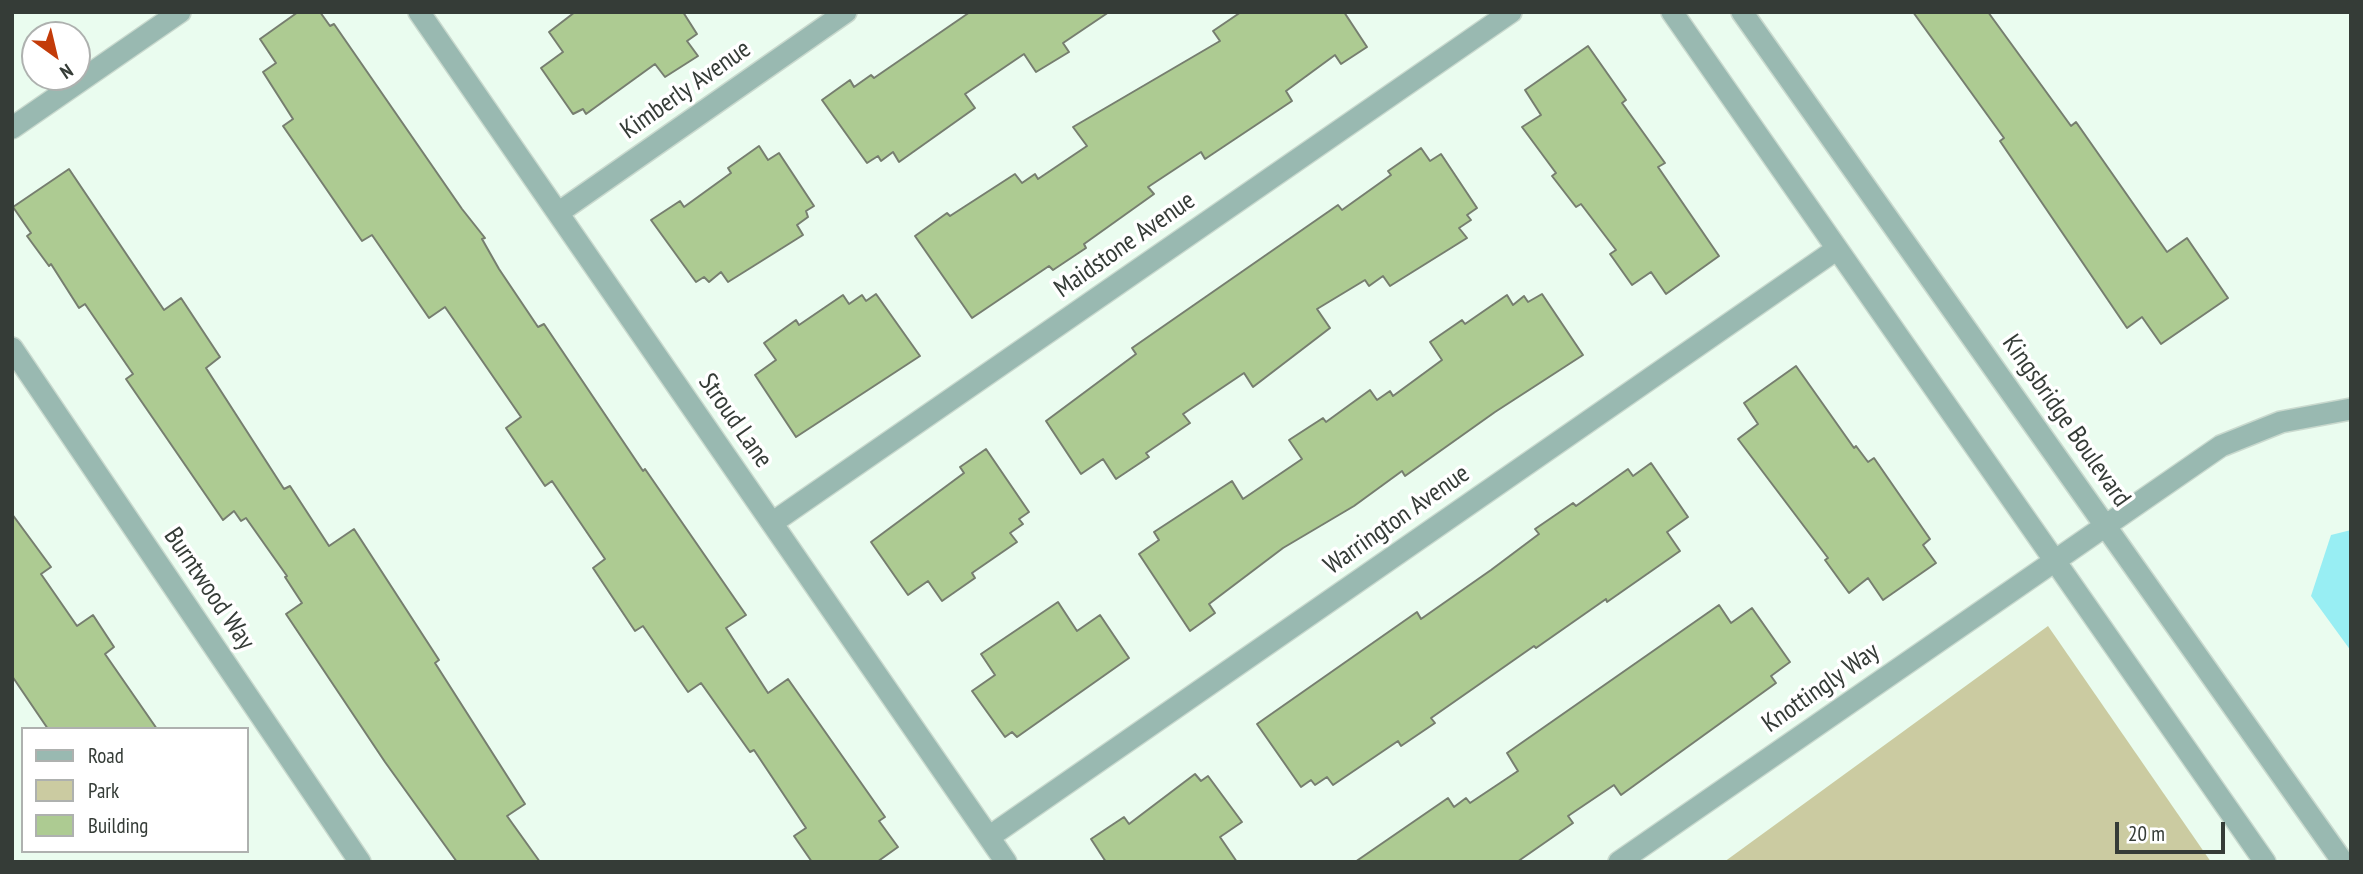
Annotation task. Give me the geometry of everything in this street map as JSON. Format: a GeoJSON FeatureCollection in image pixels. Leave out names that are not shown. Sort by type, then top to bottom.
{"type":"FeatureCollection","features":[{"type":"Feature","properties":{"kind":"street"},"geometry":{"type":"LineString","coordinates":[[12,128],[180,12]]}},
{"type":"Feature","properties":{"kind":"street","name":"Stroud Lane"},"geometry":{"type":"LineString","coordinates":[[419,12],[1006,862]]}},
{"type":"Feature","properties":{"kind":"street","name":"Kimberly Avenue"},"geometry":{"type":"LineString","coordinates":[[558,213],[846,12]]}},
{"type":"Feature","properties":{"kind":"street","name":"Maidstone Avenue"},"geometry":{"type":"LineString","coordinates":[[772,523],[1511,12]]}},
{"type":"Feature","properties":{"kind":"street"},"geometry":{"type":"LineString","coordinates":[[1672,12],[2265,862]]}},
{"type":"Feature","properties":{"kind":"street","name":"Kingsbridge Boulevard"},"geometry":{"type":"LineString","coordinates":[[1742,12],[2343,862]]}},
{"type":"Feature","properties":{"kind":"street","name":"Warrington Avenue"},"geometry":{"type":"LineString","coordinates":[[989,837],[1837,249]]}},
{"type":"Feature","properties":{"kind":"street","name":"Burntwood Way"},"geometry":{"type":"LineString","coordinates":[[12,348],[360,862]]}},
{"type":"Feature","properties":{"kind":"street","name":"Knottingly Way"},"geometry":{"type":"LineString","coordinates":[[1619,862],[2221,446],[2281,422],[2351,409]]}},
{"type":"Feature","properties":{"kind":"green space"},"geometry":{"type":"Polygon","coordinates":[[[2048,626],[2211,862],[1724,862],[2048,626]]]}},
{"type":"Feature","properties":{"kind":"water"},"geometry":{"type":"Polygon","coordinates":[[[2351,530],[2351,651],[2311,596],[2331,535],[2351,530]]]}},
{"type":"Feature","properties":{"kind":"building"},"geometry":{"type":"Polygon","coordinates":[[[298,12],[320,12],[330,26],[334,24],[485,238],[482,239],[499,269],[538,327],[544,324],[643,471],[645,469],[746,615],[726,628],[768,693],[788,679],[885,817],[879,821],[898,847],[877,862],[812,862],[794,836],[806,828],[754,750],[750,752],[701,683],[688,692],[643,626],[635,631],[593,568],[605,559],[552,481],[545,486],[506,428],[521,417],[445,307],[429,318],[372,235],[362,241],[283,126],[293,119],[263,72],[276,63],[260,39],[298,12]]]}},
{"type":"Feature","properties":{"kind":"building"},"geometry":{"type":"Polygon","coordinates":[[[575,12],[683,12],[697,34],[687,41],[698,56],[665,77],[655,64],[586,114],[583,109],[573,114],[541,68],[563,52],[549,32],[575,12]]]}},
{"type":"Feature","properties":{"kind":"building"},"geometry":{"type":"Polygon","coordinates":[[[970,12],[1109,12],[1063,43],[1069,52],[1036,72],[1024,54],[965,94],[975,108],[899,162],[893,152],[881,161],[878,156],[867,163],[822,100],[850,80],[854,87],[871,75],[874,78],[970,12]]]}},
{"type":"Feature","properties":{"kind":"building"},"geometry":{"type":"Polygon","coordinates":[[[1241,12],[1344,12],[1367,47],[1341,64],[1335,55],[1286,91],[1292,101],[1205,159],[1201,152],[1148,187],[1154,194],[1084,244],[1086,248],[1053,270],[1049,266],[972,318],[915,236],[947,213],[950,216],[1015,174],[1022,183],[1035,174],[1038,179],[1087,146],[1073,127],[1220,41],[1213,31],[1241,12]]]}},
{"type":"Feature","properties":{"kind":"building"},"geometry":{"type":"Polygon","coordinates":[[[1913,12],[1988,12],[2071,126],[2076,122],[2167,252],[2187,238],[2228,298],[2161,344],[2142,317],[2127,328],[2000,141],[2004,138],[1913,12]]]}},
{"type":"Feature","properties":{"kind":"building"},"geometry":{"type":"Polygon","coordinates":[[[1588,46],[1626,100],[1622,103],[1665,163],[1658,167],[1719,256],[1666,294],[1651,272],[1632,285],[1610,254],[1616,250],[1581,204],[1576,207],[1552,176],[1556,173],[1522,127],[1541,115],[1525,90],[1588,46]]]}},
{"type":"Feature","properties":{"kind":"building"},"geometry":{"type":"Polygon","coordinates":[[[759,146],[768,160],[779,153],[814,206],[806,211],[808,217],[797,225],[803,235],[728,282],[721,272],[709,282],[704,277],[696,282],[651,220],[680,201],[684,207],[731,173],[728,168],[759,146]]]}},
{"type":"Feature","properties":{"kind":"building"},"geometry":{"type":"Polygon","coordinates":[[[1421,148],[1430,161],[1441,154],[1477,208],[1467,215],[1471,220],[1459,228],[1467,238],[1390,286],[1383,276],[1369,286],[1365,280],[1317,309],[1330,328],[1253,387],[1244,373],[1183,414],[1190,423],[1146,453],[1149,457],[1116,479],[1103,459],[1081,474],[1046,421],[1136,354],[1132,348],[1338,205],[1342,210],[1391,175],[1388,171],[1421,148]]]}},
{"type":"Feature","properties":{"kind":"building"},"geometry":{"type":"Polygon","coordinates":[[[69,169],[164,310],[181,298],[220,357],[206,368],[284,489],[290,486],[329,546],[354,529],[439,660],[435,663],[525,804],[507,816],[540,862],[457,862],[385,762],[286,614],[302,603],[285,577],[287,576],[246,518],[241,521],[234,511],[223,520],[126,379],[133,374],[85,304],[79,308],[51,264],[49,266],[27,236],[31,233],[13,207],[69,169]]]}},
{"type":"Feature","properties":{"kind":"building"},"geometry":{"type":"Polygon","coordinates":[[[876,294],[920,356],[796,437],[755,375],[776,360],[764,343],[796,320],[799,325],[843,295],[849,304],[862,295],[866,301],[876,294]]]}},
{"type":"Feature","properties":{"kind":"building"},"geometry":{"type":"Polygon","coordinates":[[[1542,294],[1583,355],[1495,412],[1405,476],[1402,471],[1354,506],[1283,548],[1209,604],[1215,613],[1190,631],[1139,554],[1159,540],[1154,532],[1232,481],[1243,499],[1302,459],[1289,440],[1323,418],[1326,422],[1370,390],[1377,400],[1390,391],[1393,396],[1442,360],[1430,342],[1462,320],[1465,324],[1507,295],[1513,305],[1524,296],[1528,302],[1542,294]]]}},
{"type":"Feature","properties":{"kind":"building"},"geometry":{"type":"Polygon","coordinates":[[[1796,366],[1854,448],[1856,446],[1868,462],[1874,458],[1930,539],[1923,545],[1936,563],[1883,600],[1868,578],[1849,593],[1825,560],[1828,558],[1738,439],[1758,424],[1744,403],[1796,366]]]}},
{"type":"Feature","properties":{"kind":"building"},"geometry":{"type":"Polygon","coordinates":[[[986,449],[1029,512],[1019,519],[1023,524],[1010,533],[1017,542],[972,573],[975,578],[942,601],[928,581],[908,595],[871,542],[964,473],[960,467],[986,449]]]}},
{"type":"Feature","properties":{"kind":"building"},"geometry":{"type":"Polygon","coordinates":[[[1651,463],[1688,517],[1667,532],[1680,551],[1607,602],[1606,599],[1536,648],[1534,646],[1431,718],[1435,723],[1401,746],[1398,741],[1333,785],[1327,777],[1315,785],[1311,780],[1301,787],[1257,724],[1417,612],[1421,619],[1539,534],[1535,529],[1573,503],[1576,506],[1628,469],[1633,476],[1651,463]]]}},
{"type":"Feature","properties":{"kind":"building"},"geometry":{"type":"Polygon","coordinates":[[[12,514],[51,567],[41,574],[77,626],[93,615],[114,647],[105,654],[156,727],[47,727],[12,676],[12,514]]]}},
{"type":"Feature","properties":{"kind":"building"},"geometry":{"type":"Polygon","coordinates":[[[1058,602],[1077,631],[1100,615],[1129,658],[1017,737],[1012,732],[1005,737],[972,691],[995,675],[981,654],[1058,602]]]}},
{"type":"Feature","properties":{"kind":"building"},"geometry":{"type":"Polygon","coordinates":[[[1719,605],[1731,623],[1752,608],[1790,662],[1771,676],[1776,683],[1621,795],[1614,785],[1568,816],[1573,823],[1517,862],[1355,862],[1448,798],[1454,807],[1466,798],[1470,803],[1518,771],[1507,753],[1719,605]]]}},
{"type":"Feature","properties":{"kind":"building"},"geometry":{"type":"Polygon","coordinates":[[[1195,774],[1201,781],[1208,776],[1242,822],[1220,837],[1237,862],[1106,862],[1091,839],[1124,817],[1129,824],[1195,774]]]}}]}
